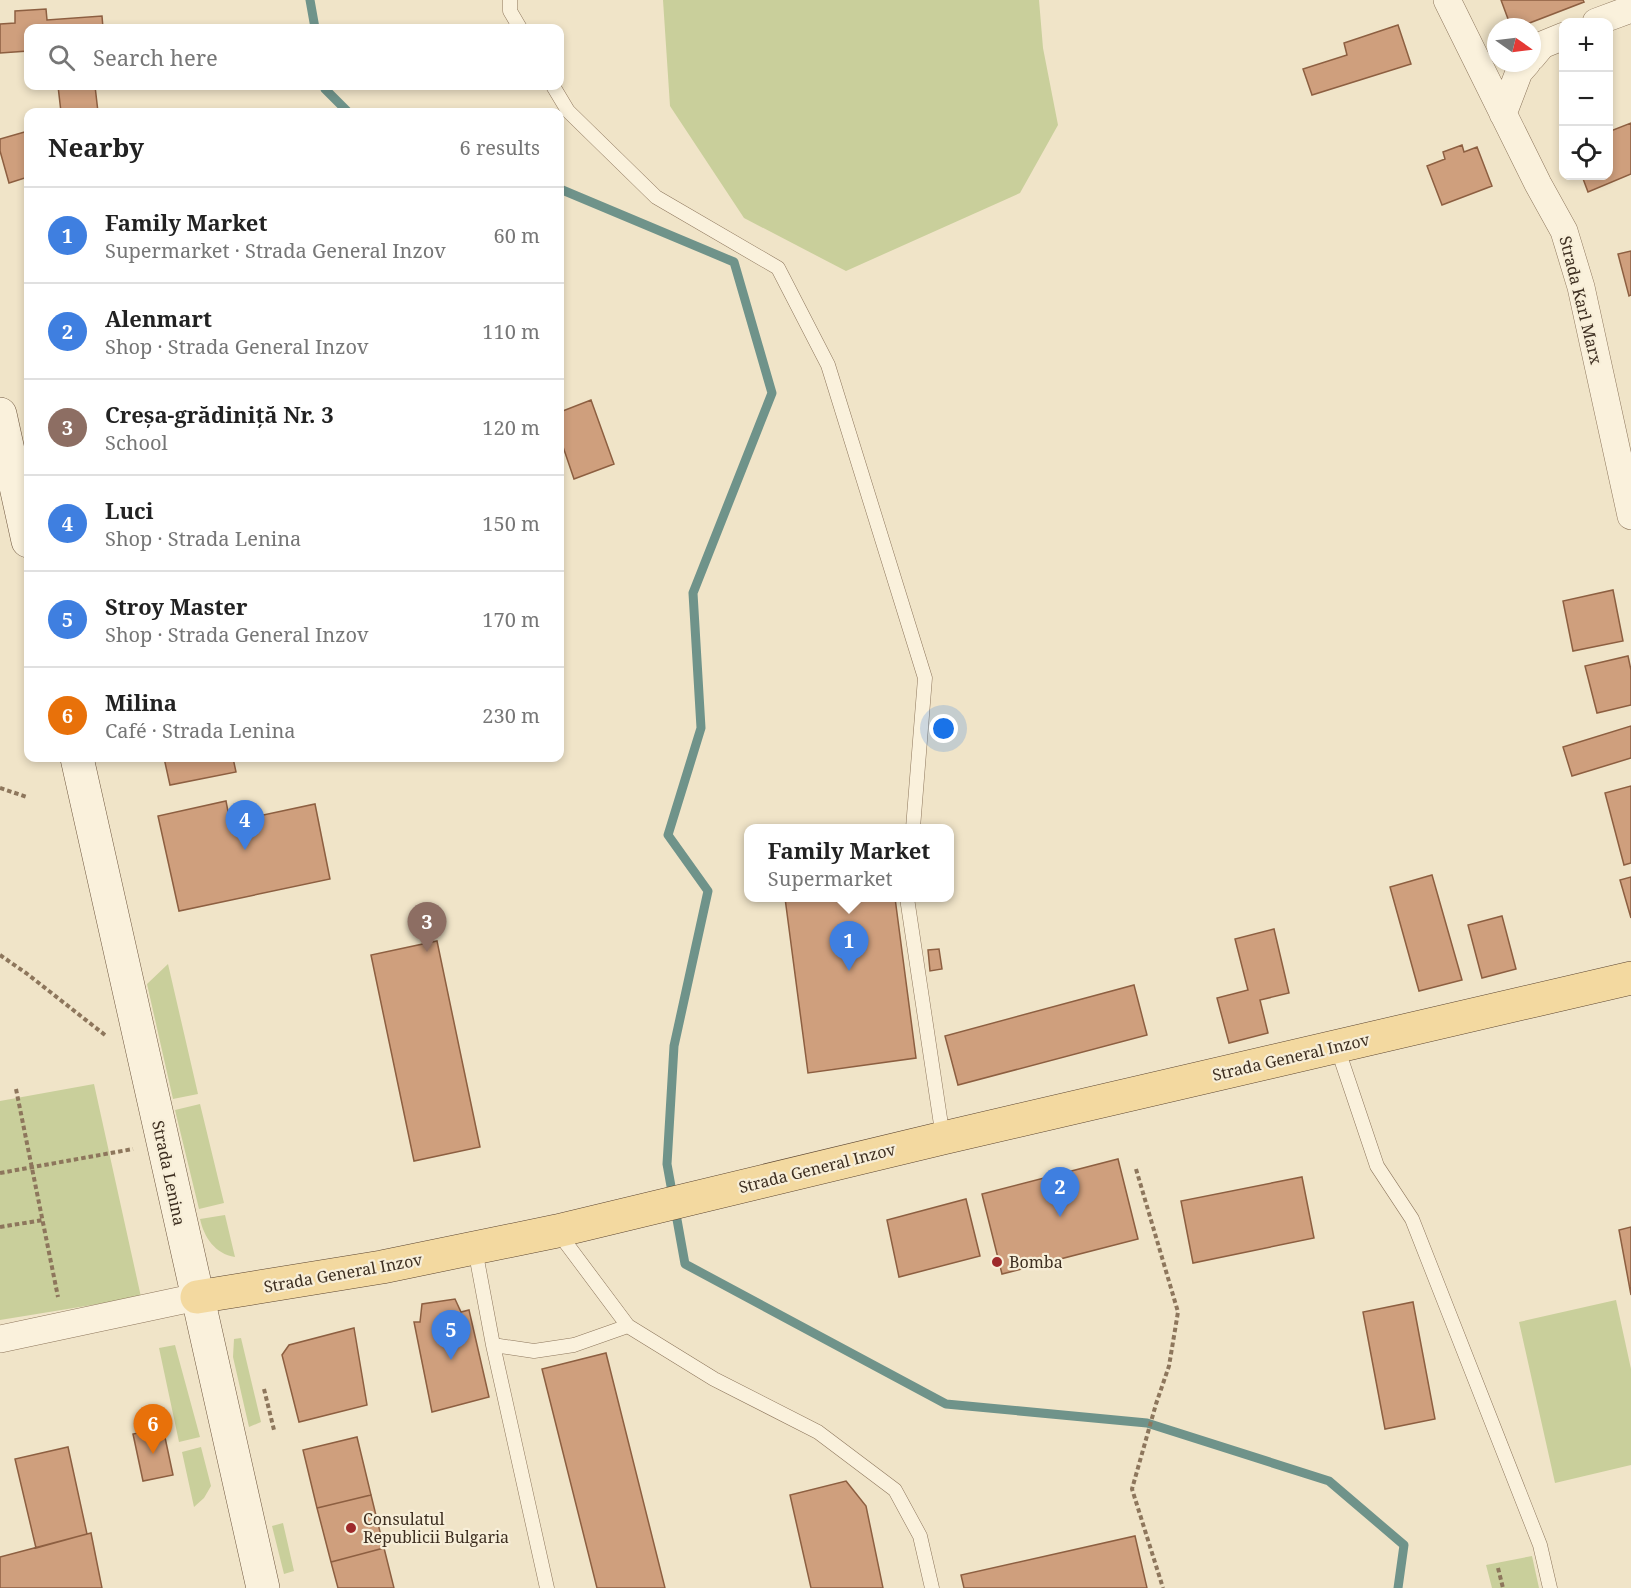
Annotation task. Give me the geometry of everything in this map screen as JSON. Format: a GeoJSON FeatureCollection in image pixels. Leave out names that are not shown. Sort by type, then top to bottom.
{"type":"FeatureCollection","features":[{"type":"Feature","properties":{"kind":"main road","name":"Strada General Inzov"},"geometry":{"type":"LineString","coordinates":[[197,1298],[382,1267],[556,1232],[794,1173],[1631,978]]}},
{"type":"Feature","properties":{"kind":"street","name":"Strada Karl Marx"},"geometry":{"type":"LineString","coordinates":[[1448,0],[1538,184],[1564,231],[1581,287],[1631,516]]}},
{"type":"Feature","properties":{"kind":"street"},"geometry":{"type":"LineString","coordinates":[[1607,18],[1631,9]]}},
{"type":"Feature","properties":{"kind":"street"},"geometry":{"type":"LineString","coordinates":[[1541,46],[1559,38]]}},
{"type":"Feature","properties":{"kind":"street"},"geometry":{"type":"LineString","coordinates":[[1503,114],[1519,72]]}},
{"type":"Feature","properties":{"kind":"street"},"geometry":{"type":"LineString","coordinates":[[0,414],[24,526]]}},
{"type":"Feature","properties":{"kind":"street","name":"Strada Lenina"},"geometry":{"type":"LineString","coordinates":[[78,762],[263,1588]]}},
{"type":"Feature","properties":{"kind":"street","name":"Strada General Inzov"},"geometry":{"type":"LineString","coordinates":[[0,1339],[197,1298]]}},
{"type":"Feature","properties":{"kind":"lane"},"geometry":{"type":"LineString","coordinates":[[510,0],[510,11],[518,24]]}},
{"type":"Feature","properties":{"kind":"lane"},"geometry":{"type":"LineString","coordinates":[[555,90],[568,111],[656,196],[778,267],[828,365],[925,678],[913,824]]}},
{"type":"Feature","properties":{"kind":"lane"},"geometry":{"type":"LineString","coordinates":[[908,902],[943,1138]]}},
{"type":"Feature","properties":{"kind":"lane"},"geometry":{"type":"LineString","coordinates":[[1337,1047],[1377,1166],[1412,1219],[1539,1545],[1550,1588]]}},
{"type":"Feature","properties":{"kind":"lane"},"geometry":{"type":"LineString","coordinates":[[556,1232],[628,1326],[714,1379],[818,1432],[895,1490],[920,1536],[932,1588]]}},
{"type":"Feature","properties":{"kind":"lane"},"geometry":{"type":"LineString","coordinates":[[475,1249],[493,1345],[548,1588]]}},
{"type":"Feature","properties":{"kind":"lane"},"geometry":{"type":"LineString","coordinates":[[493,1345],[534,1351],[574,1345],[628,1326]]}},
{"type":"Feature","properties":{"kind":"path"},"geometry":{"type":"LineString","coordinates":[[0,788],[27,797]]}},
{"type":"Feature","properties":{"kind":"path"},"geometry":{"type":"LineString","coordinates":[[0,955],[108,1038]]}},
{"type":"Feature","properties":{"kind":"path"},"geometry":{"type":"LineString","coordinates":[[16,1089],[60,1306]]}},
{"type":"Feature","properties":{"kind":"path"},"geometry":{"type":"LineString","coordinates":[[0,1173],[163,1144]]}},
{"type":"Feature","properties":{"kind":"path"},"geometry":{"type":"LineString","coordinates":[[1136,1168],[1178,1312],[1169,1366],[1132,1490],[1163,1588]]}},
{"type":"Feature","properties":{"kind":"path"},"geometry":{"type":"LineString","coordinates":[[0,1227],[43,1220]]}},
{"type":"Feature","properties":{"kind":"path"},"geometry":{"type":"LineString","coordinates":[[264,1389],[273,1430]]}},
{"type":"Feature","properties":{"kind":"path"},"geometry":{"type":"LineString","coordinates":[[1498,1568],[1503,1588]]}},
{"type":"Feature","properties":{"kind":"green space"},"geometry":{"type":"Polygon","coordinates":[[[663,0],[1039,0],[1043,48],[1058,125],[1020,193],[846,271],[744,218],[670,106],[663,0]]]}},
{"type":"Feature","properties":{"kind":"green space"},"geometry":{"type":"Polygon","coordinates":[[[168,964],[198,1094],[173,1099],[147,984],[168,964]]]}},
{"type":"Feature","properties":{"kind":"green space"},"geometry":{"type":"Polygon","coordinates":[[[94,1084],[141,1297],[0,1320],[0,1101],[94,1084]]]}},
{"type":"Feature","properties":{"kind":"green space"},"geometry":{"type":"Polygon","coordinates":[[[200,1104],[224,1203],[199,1209],[175,1110],[200,1104]]]}},
{"type":"Feature","properties":{"kind":"green space"},"geometry":{"type":"Polygon","coordinates":[[[225,1215],[235,1257],[222,1252],[212,1244],[204,1232],[200,1219],[225,1215]]]}},
{"type":"Feature","properties":{"kind":"green space"},"geometry":{"type":"Polygon","coordinates":[[[1616,1300],[1631,1369],[1631,1465],[1555,1483],[1519,1322],[1616,1300]]]}},
{"type":"Feature","properties":{"kind":"green space"},"geometry":{"type":"Polygon","coordinates":[[[241,1338],[261,1422],[249,1427],[233,1357],[234,1339],[241,1338]]]}},
{"type":"Feature","properties":{"kind":"green space"},"geometry":{"type":"Polygon","coordinates":[[[175,1345],[200,1437],[179,1442],[159,1348],[175,1345]]]}},
{"type":"Feature","properties":{"kind":"green space"},"geometry":{"type":"Polygon","coordinates":[[[201,1447],[211,1486],[204,1498],[194,1507],[182,1452],[201,1447]]]}},
{"type":"Feature","properties":{"kind":"green space"},"geometry":{"type":"Polygon","coordinates":[[[283,1523],[294,1571],[284,1574],[272,1526],[283,1523]]]}},
{"type":"Feature","properties":{"kind":"green space"},"geometry":{"type":"Polygon","coordinates":[[[1532,1556],[1539,1588],[1492,1588],[1486,1565],[1532,1556]]]}},
{"type":"Feature","properties":{"kind":"building"},"geometry":{"type":"Polygon","coordinates":[[[1501,0],[1583,0],[1584,2],[1541,19],[1508,18],[1501,0]]]}},
{"type":"Feature","properties":{"kind":"building"},"geometry":{"type":"Polygon","coordinates":[[[46,9],[47,20],[102,16],[103,24],[24,24],[24,51],[0,53],[0,24],[15,23],[15,11],[46,9]]]}},
{"type":"Feature","properties":{"kind":"building"},"geometry":{"type":"Polygon","coordinates":[[[1398,25],[1411,64],[1312,95],[1303,69],[1347,55],[1344,43],[1398,25]]]}},
{"type":"Feature","properties":{"kind":"building"},"geometry":{"type":"Polygon","coordinates":[[[58,90],[95,90],[98,108],[61,108],[58,90]]]}},
{"type":"Feature","properties":{"kind":"building"},"geometry":{"type":"Polygon","coordinates":[[[1631,123],[1631,174],[1588,192],[1584,180],[1613,180],[1613,130],[1631,123]]]}},
{"type":"Feature","properties":{"kind":"building"},"geometry":{"type":"Polygon","coordinates":[[[24,132],[24,178],[9,183],[0,151],[0,139],[24,132]]]}},
{"type":"Feature","properties":{"kind":"building"},"geometry":{"type":"Polygon","coordinates":[[[1462,145],[1464,152],[1477,147],[1492,186],[1442,205],[1427,166],[1445,159],[1443,152],[1462,145]]]}},
{"type":"Feature","properties":{"kind":"building"},"geometry":{"type":"Polygon","coordinates":[[[1631,251],[1631,295],[1629,296],[1618,254],[1631,251]]]}},
{"type":"Feature","properties":{"kind":"building"},"geometry":{"type":"Polygon","coordinates":[[[591,400],[614,464],[574,479],[564,450],[564,410],[591,400]]]}},
{"type":"Feature","properties":{"kind":"building"},"geometry":{"type":"Polygon","coordinates":[[[1613,590],[1623,641],[1573,651],[1563,601],[1613,590]]]}},
{"type":"Feature","properties":{"kind":"building"},"geometry":{"type":"Polygon","coordinates":[[[1628,656],[1631,670],[1631,705],[1597,713],[1585,666],[1628,656]]]}},
{"type":"Feature","properties":{"kind":"building"},"geometry":{"type":"Polygon","coordinates":[[[1631,726],[1631,758],[1572,776],[1563,747],[1631,726]]]}},
{"type":"Feature","properties":{"kind":"building"},"geometry":{"type":"Polygon","coordinates":[[[165,762],[234,762],[236,772],[170,785],[165,762]]]}},
{"type":"Feature","properties":{"kind":"building"},"geometry":{"type":"Polygon","coordinates":[[[1631,786],[1631,863],[1624,865],[1605,793],[1631,786]]]}},
{"type":"Feature","properties":{"kind":"building"},"geometry":{"type":"Polygon","coordinates":[[[226,801],[230,822],[315,804],[330,879],[179,911],[158,816],[226,801]]]}},
{"type":"Feature","properties":{"kind":"building"},"geometry":{"type":"Polygon","coordinates":[[[1432,875],[1462,980],[1419,991],[1390,887],[1432,875]]]}},
{"type":"Feature","properties":{"kind":"building"},"geometry":{"type":"Polygon","coordinates":[[[1631,877],[1631,918],[1620,880],[1631,877]]]}},
{"type":"Feature","properties":{"kind":"building"},"geometry":{"type":"Polygon","coordinates":[[[786,902],[896,902],[916,1058],[808,1073],[786,902]]]}},
{"type":"Feature","properties":{"kind":"building"},"geometry":{"type":"Polygon","coordinates":[[[1502,916],[1516,969],[1482,978],[1468,925],[1502,916]]]}},
{"type":"Feature","properties":{"kind":"building"},"geometry":{"type":"Polygon","coordinates":[[[1274,929],[1289,993],[1260,1000],[1268,1033],[1229,1043],[1217,998],[1248,990],[1235,939],[1274,929]]]}},
{"type":"Feature","properties":{"kind":"building"},"geometry":{"type":"Polygon","coordinates":[[[437,941],[480,1147],[414,1161],[371,955],[437,941]]]}},
{"type":"Feature","properties":{"kind":"building"},"geometry":{"type":"Polygon","coordinates":[[[939,949],[942,969],[930,971],[928,950],[939,949]]]}},
{"type":"Feature","properties":{"kind":"building"},"geometry":{"type":"Polygon","coordinates":[[[1134,985],[1147,1035],[958,1085],[945,1036],[1134,985]]]}},
{"type":"Feature","properties":{"kind":"building"},"geometry":{"type":"Polygon","coordinates":[[[1118,1159],[1138,1239],[1002,1274],[982,1194],[1118,1159]]]}},
{"type":"Feature","properties":{"kind":"building"},"geometry":{"type":"Polygon","coordinates":[[[1302,1177],[1314,1238],[1193,1263],[1181,1201],[1302,1177]]]}},
{"type":"Feature","properties":{"kind":"building"},"geometry":{"type":"Polygon","coordinates":[[[966,1199],[980,1256],[899,1277],[887,1220],[966,1199]]]}},
{"type":"Feature","properties":{"kind":"building"},"geometry":{"type":"Polygon","coordinates":[[[1631,1227],[1631,1295],[1619,1230],[1631,1227]]]}},
{"type":"Feature","properties":{"kind":"building"},"geometry":{"type":"Polygon","coordinates":[[[455,1299],[461,1312],[469,1310],[489,1397],[432,1412],[414,1322],[420,1322],[422,1304],[455,1299]]]}},
{"type":"Feature","properties":{"kind":"building"},"geometry":{"type":"Polygon","coordinates":[[[1413,1302],[1435,1419],[1385,1429],[1363,1312],[1413,1302]]]}},
{"type":"Feature","properties":{"kind":"building"},"geometry":{"type":"Polygon","coordinates":[[[354,1328],[367,1405],[299,1422],[282,1355],[289,1345],[354,1328]]]}},
{"type":"Feature","properties":{"kind":"building"},"geometry":{"type":"Polygon","coordinates":[[[606,1353],[665,1588],[597,1588],[542,1369],[606,1353]]]}},
{"type":"Feature","properties":{"kind":"building"},"geometry":{"type":"Polygon","coordinates":[[[163,1428],[173,1475],[143,1481],[133,1434],[163,1428]]]}},
{"type":"Feature","properties":{"kind":"building"},"geometry":{"type":"Polygon","coordinates":[[[357,1437],[371,1495],[317,1508],[303,1450],[357,1437]]]}},
{"type":"Feature","properties":{"kind":"building"},"geometry":{"type":"Polygon","coordinates":[[[68,1447],[87,1534],[36,1548],[15,1459],[68,1447]]]}},
{"type":"Feature","properties":{"kind":"building"},"geometry":{"type":"Polygon","coordinates":[[[846,1481],[866,1506],[883,1588],[811,1588],[790,1495],[846,1481]]]}},
{"type":"Feature","properties":{"kind":"building","name":"Consulatul Republicii Bulgaria"},"geometry":{"type":"Polygon","coordinates":[[[371,1495],[384,1548],[331,1562],[317,1508],[371,1495]]]}},
{"type":"Feature","properties":{"kind":"building"},"geometry":{"type":"Polygon","coordinates":[[[91,1533],[102,1588],[0,1588],[0,1557],[91,1533]]]}},
{"type":"Feature","properties":{"kind":"building"},"geometry":{"type":"Polygon","coordinates":[[[1135,1536],[1147,1588],[964,1588],[961,1575],[1135,1536]]]}},
{"type":"Feature","properties":{"kind":"building"},"geometry":{"type":"Polygon","coordinates":[[[384,1548],[394,1588],[338,1588],[331,1562],[384,1548]]]}},
{"type":"Feature","properties":{"kind":"waterway"},"geometry":{"type":"LineString","coordinates":[[310,0],[314,24]]}},
{"type":"Feature","properties":{"kind":"waterway"},"geometry":{"type":"LineString","coordinates":[[326,90],[344,108]]}},
{"type":"Feature","properties":{"kind":"waterway"},"geometry":{"type":"LineString","coordinates":[[564,191],[734,262],[772,393],[693,593],[701,728],[668,835],[708,891],[674,1046],[667,1164],[685,1264],[946,1404],[1147,1423],[1329,1481],[1404,1545],[1398,1588]]}},
{"type":"Feature","properties":{"kind":"place","name":"Luci"},"geometry":{"type":"Point","coordinates":[245,850]}},
{"type":"Feature","properties":{"kind":"place","name":"Creșa-grădiniță Nr. 3"},"geometry":{"type":"Point","coordinates":[427,952]}},
{"type":"Feature","properties":{"kind":"place","name":"Family Market"},"geometry":{"type":"Point","coordinates":[849,971]}},
{"type":"Feature","properties":{"kind":"place","name":"Alenmart"},"geometry":{"type":"Point","coordinates":[1060,1217]}},
{"type":"Feature","properties":{"kind":"place","name":"Bomba"},"geometry":{"type":"Point","coordinates":[997,1262]}},
{"type":"Feature","properties":{"kind":"place","name":"Stroy Master"},"geometry":{"type":"Point","coordinates":[451,1360]}},
{"type":"Feature","properties":{"kind":"place","name":"Milina"},"geometry":{"type":"Point","coordinates":[153,1454]}},
{"type":"Feature","properties":{"kind":"place","name":"Consulatul Republicii Bulgaria"},"geometry":{"type":"Point","coordinates":[351,1528]}}]}
